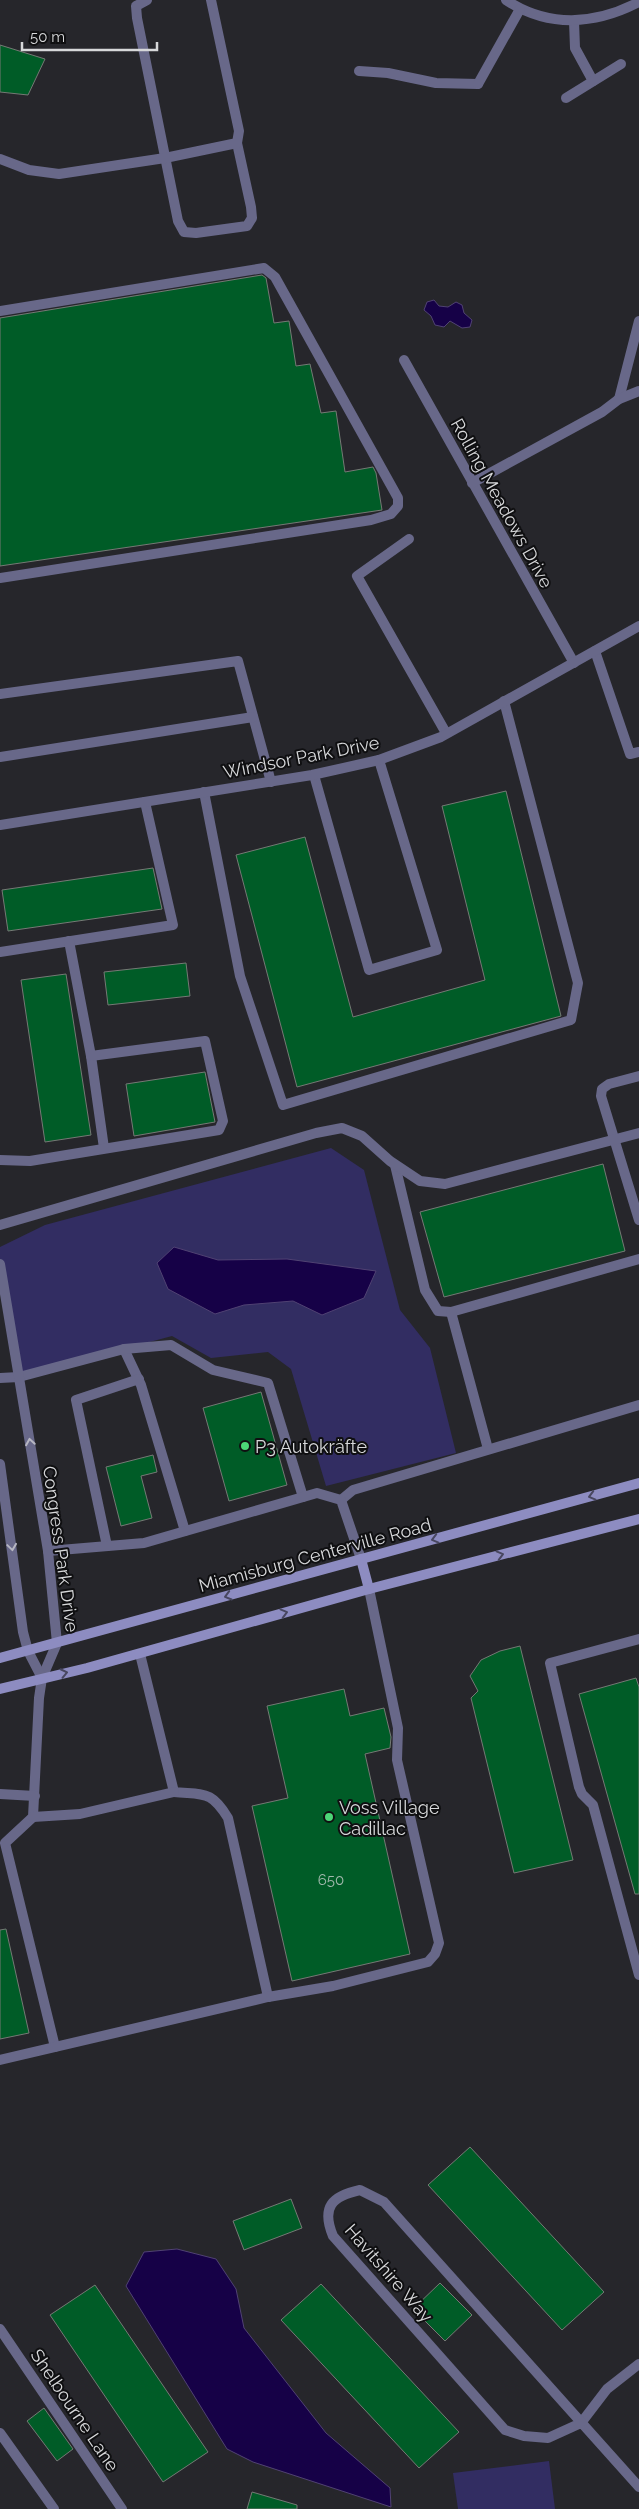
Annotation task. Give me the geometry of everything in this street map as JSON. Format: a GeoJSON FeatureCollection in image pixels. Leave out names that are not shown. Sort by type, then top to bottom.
{"type":"FeatureCollection","features":[{"type":"Feature","properties":{"kind":"main road","name":"Miamisburg Centerville Road"},"geometry":{"type":"LineString","coordinates":[[0,1658],[57,1644],[639,1483]]}},
{"type":"Feature","properties":{"kind":"main road"},"geometry":{"type":"LineString","coordinates":[[0,1689],[140,1654],[368,1590],[639,1519]]}},
{"type":"Feature","properties":{"kind":"main road"},"geometry":{"type":"LineString","coordinates":[[361,1559],[368,1590]]}},
{"type":"Feature","properties":{"kind":"street"},"geometry":{"type":"LineString","coordinates":[[148,0],[136,6],[137,18],[164,158],[178,222],[184,232],[196,234],[247,226],[252,218],[237,143],[239,132],[211,0]]}},
{"type":"Feature","properties":{"kind":"street"},"geometry":{"type":"LineString","coordinates":[[506,0],[520,9],[563,21],[601,18],[639,2]]}},
{"type":"Feature","properties":{"kind":"street"},"geometry":{"type":"LineString","coordinates":[[359,71],[388,73],[436,83],[478,84],[520,9]]}},
{"type":"Feature","properties":{"kind":"street"},"geometry":{"type":"LineString","coordinates":[[574,21],[575,48],[593,81]]}},
{"type":"Feature","properties":{"kind":"street"},"geometry":{"type":"LineString","coordinates":[[566,98],[621,64]]}},
{"type":"Feature","properties":{"kind":"street"},"geometry":{"type":"LineString","coordinates":[[0,159],[29,170],[59,174],[164,158],[237,143]]}},
{"type":"Feature","properties":{"kind":"street"},"geometry":{"type":"LineString","coordinates":[[0,311],[264,268],[275,277],[398,498],[398,506],[391,514],[371,520],[0,578]]}},
{"type":"Feature","properties":{"kind":"street"},"geometry":{"type":"LineString","coordinates":[[619,399],[639,321]]}},
{"type":"Feature","properties":{"kind":"street","name":"Rolling Meadows Drive"},"geometry":{"type":"LineString","coordinates":[[404,360],[574,662]]}},
{"type":"Feature","properties":{"kind":"street"},"geometry":{"type":"LineString","coordinates":[[472,483],[602,412],[619,399],[639,391]]}},
{"type":"Feature","properties":{"kind":"street"},"geometry":{"type":"LineString","coordinates":[[409,539],[357,576],[446,734]]}},
{"type":"Feature","properties":{"kind":"street","name":"Windsor Park Drive"},"geometry":{"type":"LineString","coordinates":[[0,825],[314,775],[379,760],[446,734],[639,626]]}},
{"type":"Feature","properties":{"kind":"street"},"geometry":{"type":"LineString","coordinates":[[595,651],[630,754],[639,752]]}},
{"type":"Feature","properties":{"kind":"street"},"geometry":{"type":"LineString","coordinates":[[0,694],[238,661],[271,782]]}},
{"type":"Feature","properties":{"kind":"street"},"geometry":{"type":"LineString","coordinates":[[204,792],[240,976],[283,1105],[571,1020],[578,983],[504,702]]}},
{"type":"Feature","properties":{"kind":"street"},"geometry":{"type":"LineString","coordinates":[[0,757],[253,718]]}},
{"type":"Feature","properties":{"kind":"street"},"geometry":{"type":"LineString","coordinates":[[314,775],[369,970],[437,950],[379,760]]}},
{"type":"Feature","properties":{"kind":"street"},"geometry":{"type":"LineString","coordinates":[[0,952],[173,925],[145,802]]}},
{"type":"Feature","properties":{"kind":"street"},"geometry":{"type":"LineString","coordinates":[[70,942],[91,1056],[104,1148]]}},
{"type":"Feature","properties":{"kind":"street"},"geometry":{"type":"LineString","coordinates":[[0,1160],[30,1160],[219,1130],[223,1120],[205,1041],[91,1056]]}},
{"type":"Feature","properties":{"kind":"street"},"geometry":{"type":"LineString","coordinates":[[639,1076],[609,1084],[602,1089],[601,1096],[639,1220]]}},
{"type":"Feature","properties":{"kind":"street"},"geometry":{"type":"LineString","coordinates":[[0,1225],[316,1133],[342,1128],[362,1136],[395,1165],[420,1181],[445,1184],[639,1133]]}},
{"type":"Feature","properties":{"kind":"street"},"geometry":{"type":"LineString","coordinates":[[395,1165],[425,1290],[438,1311],[451,1312],[639,1259]]}},
{"type":"Feature","properties":{"kind":"street","name":"Congress Park Drive"},"geometry":{"type":"LineString","coordinates":[[0,1264],[48,1551],[57,1644],[42,1678],[39,1698],[33,1817]]}},
{"type":"Feature","properties":{"kind":"street"},"geometry":{"type":"LineString","coordinates":[[451,1312],[488,1449]]}},
{"type":"Feature","properties":{"kind":"street"},"geometry":{"type":"LineString","coordinates":[[0,1378],[20,1377],[124,1349],[171,1346],[213,1370],[268,1383],[303,1497]]}},
{"type":"Feature","properties":{"kind":"street"},"geometry":{"type":"LineString","coordinates":[[124,1349],[139,1379],[185,1531]]}},
{"type":"Feature","properties":{"kind":"street"},"geometry":{"type":"LineString","coordinates":[[107,1546],[76,1400],[139,1379]]}},
{"type":"Feature","properties":{"kind":"street"},"geometry":{"type":"LineString","coordinates":[[341,1500],[353,1490],[639,1405]]}},
{"type":"Feature","properties":{"kind":"street"},"geometry":{"type":"LineString","coordinates":[[0,1464],[23,1632],[28,1650],[42,1678]]}},
{"type":"Feature","properties":{"kind":"street"},"geometry":{"type":"LineString","coordinates":[[48,1551],[144,1543],[316,1493],[341,1500]]}},
{"type":"Feature","properties":{"kind":"street"},"geometry":{"type":"LineString","coordinates":[[341,1500],[361,1559]]}},
{"type":"Feature","properties":{"kind":"street"},"geometry":{"type":"LineString","coordinates":[[0,2060],[268,1997],[333,1986],[428,1962],[435,1954],[439,1942],[397,1760],[398,1728],[368,1590]]}},
{"type":"Feature","properties":{"kind":"street"},"geometry":{"type":"LineString","coordinates":[[639,1639],[550,1663],[578,1787],[582,1794],[594,1805],[639,1975]]}},
{"type":"Feature","properties":{"kind":"street"},"geometry":{"type":"LineString","coordinates":[[140,1654],[174,1792]]}},
{"type":"Feature","properties":{"kind":"street"},"geometry":{"type":"LineString","coordinates":[[55,2047],[6,1843],[33,1817],[80,1814],[174,1792],[210,1795],[219,1803],[228,1818],[268,1997]]}},
{"type":"Feature","properties":{"kind":"street"},"geometry":{"type":"LineString","coordinates":[[0,1794],[35,1796]]}},
{"type":"Feature","properties":{"kind":"street","name":"Havitshire Way"},"geometry":{"type":"LineString","coordinates":[[580,2423],[548,2438],[524,2436],[505,2430],[333,2236],[327,2220],[332,2203],[342,2194],[360,2190],[384,2202],[639,2487]]}},
{"type":"Feature","properties":{"kind":"street","name":"Shelbourne Lane"},"geometry":{"type":"LineString","coordinates":[[0,2329],[122,2509]]}},
{"type":"Feature","properties":{"kind":"street"},"geometry":{"type":"LineString","coordinates":[[580,2423],[607,2389],[639,2364]]}},
{"type":"Feature","properties":{"kind":"street"},"geometry":{"type":"LineString","coordinates":[[0,2433],[54,2509]]}},
{"type":"Feature","properties":{"kind":"shaded area"},"geometry":{"type":"Polygon","coordinates":[[[434,300],[439,306],[448,307],[456,302],[462,305],[464,313],[472,320],[470,327],[462,328],[450,321],[444,327],[435,325],[431,316],[424,310],[427,302],[434,300]]]}},
{"type":"Feature","properties":{"kind":"shaded area"},"geometry":{"type":"Polygon","coordinates":[[[331,1148],[364,1170],[400,1310],[430,1348],[456,1453],[326,1486],[291,1369],[268,1352],[211,1358],[172,1336],[19,1377],[0,1264],[0,1247],[45,1225],[331,1148]]]}},
{"type":"Feature","properties":{"kind":"shaded area"},"geometry":{"type":"Polygon","coordinates":[[[174,1247],[218,1260],[287,1259],[376,1271],[364,1298],[322,1315],[293,1301],[244,1305],[215,1314],[168,1289],[157,1263],[174,1247]]]}},
{"type":"Feature","properties":{"kind":"shaded area"},"geometry":{"type":"Polygon","coordinates":[[[177,2249],[216,2259],[236,2289],[244,2328],[326,2433],[390,2488],[391,2507],[253,2462],[227,2449],[126,2286],[144,2252],[177,2249]]]}},
{"type":"Feature","properties":{"kind":"shaded area"},"geometry":{"type":"Polygon","coordinates":[[[549,2461],[555,2509],[458,2509],[453,2473],[549,2461]]]}},
{"type":"Feature","properties":{"kind":"building"},"geometry":{"type":"Polygon","coordinates":[[[0,45],[45,59],[28,95],[0,92],[0,45]]]}},
{"type":"Feature","properties":{"kind":"building"},"geometry":{"type":"Polygon","coordinates":[[[262,275],[266,278],[274,323],[289,321],[296,366],[310,364],[321,413],[336,411],[345,472],[373,467],[376,473],[382,510],[0,566],[0,318],[262,275]]]}},
{"type":"Feature","properties":{"kind":"building"},"geometry":{"type":"Polygon","coordinates":[[[506,791],[561,1016],[297,1087],[236,855],[305,837],[353,1017],[485,980],[442,806],[506,791]]]}},
{"type":"Feature","properties":{"kind":"building"},"geometry":{"type":"Polygon","coordinates":[[[153,868],[162,909],[8,931],[2,890],[153,868]]]}},
{"type":"Feature","properties":{"kind":"building"},"geometry":{"type":"Polygon","coordinates":[[[186,963],[190,996],[108,1005],[104,972],[186,963]]]}},
{"type":"Feature","properties":{"kind":"building"},"geometry":{"type":"Polygon","coordinates":[[[66,974],[91,1135],[45,1142],[21,980],[66,974]]]}},
{"type":"Feature","properties":{"kind":"building"},"geometry":{"type":"Polygon","coordinates":[[[205,1072],[215,1122],[134,1136],[126,1084],[205,1072]]]}},
{"type":"Feature","properties":{"kind":"building"},"geometry":{"type":"Polygon","coordinates":[[[603,1164],[625,1251],[444,1297],[420,1212],[603,1164]]]}},
{"type":"Feature","properties":{"kind":"building","name":"P3 Autokräfte"},"geometry":{"type":"Polygon","coordinates":[[[261,1392],[287,1485],[229,1501],[203,1408],[261,1392]]]}},
{"type":"Feature","properties":{"kind":"building"},"geometry":{"type":"Polygon","coordinates":[[[153,1455],[157,1472],[141,1476],[152,1518],[121,1526],[106,1467],[153,1455]]]}},
{"type":"Feature","properties":{"kind":"building"},"geometry":{"type":"Polygon","coordinates":[[[520,1646],[573,1860],[514,1873],[471,1698],[478,1691],[470,1676],[481,1660],[500,1651],[520,1646]]]}},
{"type":"Feature","properties":{"kind":"building"},"geometry":{"type":"Polygon","coordinates":[[[636,1678],[639,1687],[639,1894],[635,1894],[579,1694],[636,1678]]]}},
{"type":"Feature","properties":{"kind":"building"},"geometry":{"type":"Polygon","coordinates":[[[344,1689],[350,1716],[384,1708],[391,1737],[390,1748],[365,1754],[410,1954],[292,1981],[252,1806],[288,1798],[267,1706],[344,1689]]]}},
{"type":"Feature","properties":{"kind":"building"},"geometry":{"type":"Polygon","coordinates":[[[6,1929],[29,2033],[0,2039],[0,1930],[6,1929]]]}},
{"type":"Feature","properties":{"kind":"building"},"geometry":{"type":"Polygon","coordinates":[[[470,2147],[604,2292],[562,2330],[428,2185],[470,2147]]]}},
{"type":"Feature","properties":{"kind":"building"},"geometry":{"type":"Polygon","coordinates":[[[291,2199],[302,2228],[244,2250],[233,2221],[291,2199]]]}},
{"type":"Feature","properties":{"kind":"building"},"geometry":{"type":"Polygon","coordinates":[[[440,2283],[472,2315],[445,2341],[413,2309],[440,2283]]]}},
{"type":"Feature","properties":{"kind":"building"},"geometry":{"type":"Polygon","coordinates":[[[321,2284],[459,2432],[419,2468],[281,2320],[321,2284]]]}},
{"type":"Feature","properties":{"kind":"building"},"geometry":{"type":"Polygon","coordinates":[[[95,2285],[208,2452],[163,2482],[50,2315],[95,2285]]]}},
{"type":"Feature","properties":{"kind":"building"},"geometry":{"type":"Polygon","coordinates":[[[44,2408],[73,2449],[57,2461],[27,2421],[44,2408]]]}},
{"type":"Feature","properties":{"kind":"building"},"geometry":{"type":"Polygon","coordinates":[[[252,2492],[297,2505],[297,2509],[247,2509],[252,2492]]]}},
{"type":"Feature","properties":{"kind":"place","name":"P3 Autokräfte"},"geometry":{"type":"Point","coordinates":[245,1446]}},
{"type":"Feature","properties":{"kind":"place","name":"Voss Village Cadillac"},"geometry":{"type":"Point","coordinates":[329,1817]}}]}
